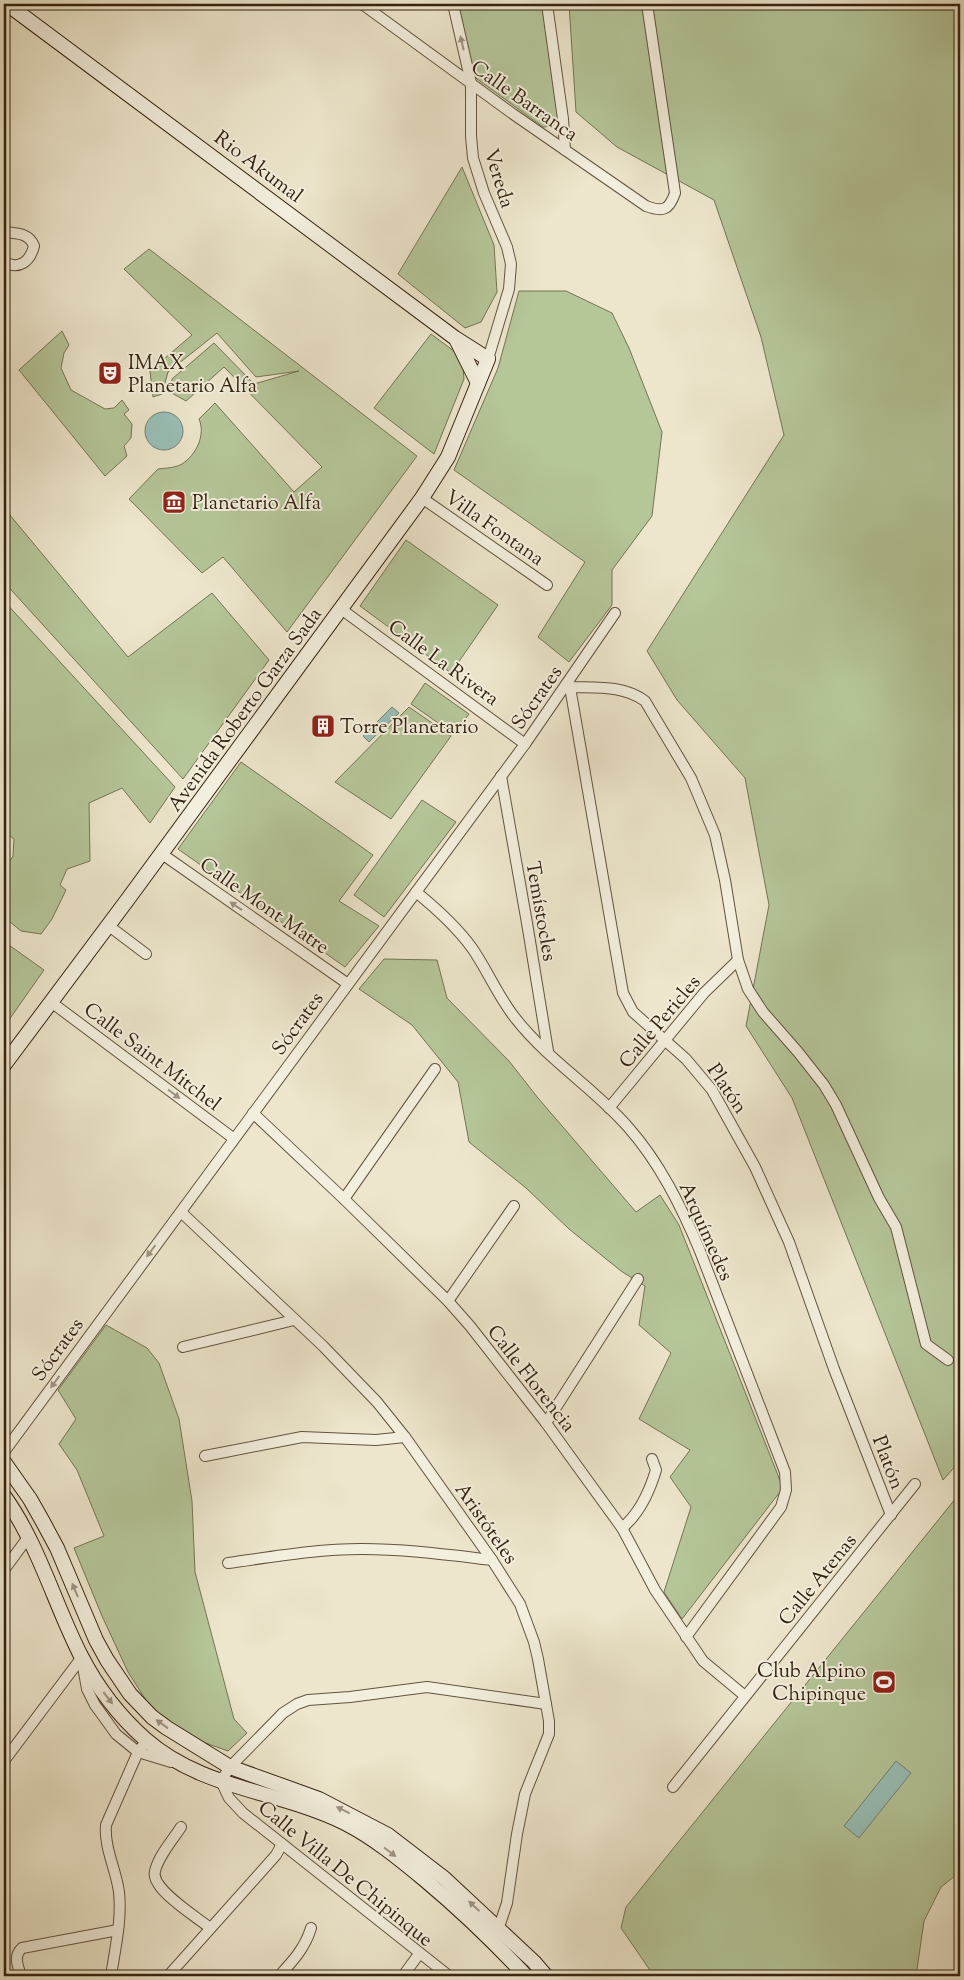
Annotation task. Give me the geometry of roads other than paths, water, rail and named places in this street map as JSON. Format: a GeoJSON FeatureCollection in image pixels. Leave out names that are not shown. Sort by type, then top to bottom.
{"type":"FeatureCollection","features":[{"type":"Feature","properties":{"kind":"street","name":"Rio Akumal"},"geometry":{"type":"LineString","coordinates":[[8,4],[455,338],[488,360]]}},
{"type":"Feature","properties":{"kind":"street","name":"Calle Barranca"},"geometry":{"type":"LineString","coordinates":[[362,4],[565,150],[646,206],[657,210],[665,209],[671,204],[675,193],[647,4]]}},
{"type":"Feature","properties":{"kind":"street","name":"Vereda"},"geometry":{"type":"LineString","coordinates":[[453,4],[471,83],[473,158],[484,193],[507,247],[511,264],[509,289],[488,360]]}},
{"type":"Feature","properties":{"kind":"street"},"geometry":{"type":"LineString","coordinates":[[547,4],[563,119],[565,150]]}},
{"type":"Feature","properties":{"kind":"street"},"geometry":{"type":"LineString","coordinates":[[4,232],[23,234],[32,241],[34,246],[29,259],[23,264],[16,266],[4,262]]}},
{"type":"Feature","properties":{"kind":"street"},"geometry":{"type":"LineString","coordinates":[[455,338],[478,383]]}},
{"type":"Feature","properties":{"kind":"street","name":"Avenida Roberto Garza Sada"},"geometry":{"type":"LineString","coordinates":[[4,1066],[162,854],[422,498],[448,457],[488,360]]}},
{"type":"Feature","properties":{"kind":"street","name":"Villa Fontana"},"geometry":{"type":"LineString","coordinates":[[422,498],[547,584]]}},
{"type":"Feature","properties":{"kind":"street","name":"Calle La Rivera"},"geometry":{"type":"LineString","coordinates":[[341,609],[525,744]]}},
{"type":"Feature","properties":{"kind":"street","name":"Sócrates"},"geometry":{"type":"LineString","coordinates":[[4,1452],[181,1212],[233,1138],[568,686],[615,613]]}},
{"type":"Feature","properties":{"kind":"street"},"geometry":{"type":"LineString","coordinates":[[568,686],[611,688],[629,692],[645,701],[691,778],[715,835],[742,974],[755,1001],[808,1064],[836,1105],[879,1198],[896,1227],[926,1344],[948,1360]]}},
{"type":"Feature","properties":{"kind":"street","name":"Platón"},"geometry":{"type":"LineString","coordinates":[[568,686],[622,993],[633,1012],[686,1059],[712,1090],[755,1167],[788,1242],[834,1369],[891,1515]]}},
{"type":"Feature","properties":{"kind":"street","name":"Temístocles"},"geometry":{"type":"LineString","coordinates":[[501,776],[548,1051]]}},
{"type":"Feature","properties":{"kind":"street","name":"Calle Mont Matre"},"geometry":{"type":"LineString","coordinates":[[162,854],[348,984]]}},
{"type":"Feature","properties":{"kind":"street","name":"Arquímedes"},"geometry":{"type":"LineString","coordinates":[[416,892],[435,907],[458,931],[472,949],[516,1020],[629,1127],[652,1157],[687,1220],[785,1472],[786,1490],[781,1507],[686,1637]]}},
{"type":"Feature","properties":{"kind":"street"},"geometry":{"type":"LineString","coordinates":[[108,926],[146,954]]}},
{"type":"Feature","properties":{"kind":"street","name":"Calle Pericles"},"geometry":{"type":"LineString","coordinates":[[609,1108],[704,992],[738,960]]}},
{"type":"Feature","properties":{"kind":"street","name":"Calle Saint Mitchel"},"geometry":{"type":"LineString","coordinates":[[51,1002],[233,1138]]}},
{"type":"Feature","properties":{"kind":"street"},"geometry":{"type":"LineString","coordinates":[[344,1199],[434,1069]]}},
{"type":"Feature","properties":{"kind":"street","name":"Calle Florencia"},"geometry":{"type":"LineString","coordinates":[[253,1113],[448,1301],[470,1326],[546,1423],[622,1528],[655,1590],[703,1661],[745,1696]]}},
{"type":"Feature","properties":{"kind":"street"},"geometry":{"type":"LineString","coordinates":[[448,1301],[514,1206]]}},
{"type":"Feature","properties":{"kind":"street","name":"Aristóteles"},"geometry":{"type":"LineString","coordinates":[[181,1212],[377,1402],[405,1437],[492,1560],[513,1592],[528,1626],[536,1650],[546,1704],[549,1734],[525,1794],[507,1903],[496,1934]]}},
{"type":"Feature","properties":{"kind":"street"},"geometry":{"type":"LineString","coordinates":[[546,1423],[638,1279]]}},
{"type":"Feature","properties":{"kind":"street"},"geometry":{"type":"LineString","coordinates":[[183,1347],[294,1320]]}},
{"type":"Feature","properties":{"kind":"street"},"geometry":{"type":"LineString","coordinates":[[205,1456],[302,1438],[376,1440],[405,1437]]}},
{"type":"Feature","properties":{"kind":"street"},"geometry":{"type":"LineString","coordinates":[[622,1528],[630,1522],[652,1484],[656,1470],[652,1459]]}},
{"type":"Feature","properties":{"kind":"street"},"geometry":{"type":"LineString","coordinates":[[4,1462],[30,1499],[48,1530],[96,1640],[117,1677],[152,1717],[234,1768],[319,1799],[388,1835],[444,1878],[496,1934],[526,1976]]}},
{"type":"Feature","properties":{"kind":"street","name":"Calle Atenas"},"geometry":{"type":"LineString","coordinates":[[673,1787],[915,1484]]}},
{"type":"Feature","properties":{"kind":"street"},"geometry":{"type":"LineString","coordinates":[[4,1496],[29,1536],[82,1658],[103,1692],[122,1716],[147,1740],[188,1769]]}},
{"type":"Feature","properties":{"kind":"street"},"geometry":{"type":"LineString","coordinates":[[4,1570],[29,1536]]}},
{"type":"Feature","properties":{"kind":"street"},"geometry":{"type":"LineString","coordinates":[[228,1563],[330,1550],[363,1549],[422,1552],[492,1560]]}},
{"type":"Feature","properties":{"kind":"street"},"geometry":{"type":"LineString","coordinates":[[82,1658],[87,1689],[94,1705],[127,1745],[138,1752],[188,1769],[226,1786],[308,1808],[346,1824],[398,1858],[534,1962],[546,1976]]}},
{"type":"Feature","properties":{"kind":"street"},"geometry":{"type":"LineString","coordinates":[[4,1761],[82,1658]]}},
{"type":"Feature","properties":{"kind":"street"},"geometry":{"type":"LineString","coordinates":[[226,1786],[234,1768],[283,1713],[297,1704],[308,1700],[350,1697],[427,1687],[546,1704]]}},
{"type":"Feature","properties":{"kind":"street"},"geometry":{"type":"LineString","coordinates":[[111,1976],[118,1930],[119,1894],[116,1873],[107,1847],[106,1824],[138,1752],[147,1740]]}},
{"type":"Feature","properties":{"kind":"street"},"geometry":{"type":"LineString","coordinates":[[188,1769],[203,1750]]}},
{"type":"Feature","properties":{"kind":"street","name":"Calle Villa De Chipinque"},"geometry":{"type":"LineString","coordinates":[[226,1786],[243,1813],[449,1976]]}},
{"type":"Feature","properties":{"kind":"street"},"geometry":{"type":"LineString","coordinates":[[181,1827],[160,1858],[154,1873],[156,1884],[210,1928]]}},
{"type":"Feature","properties":{"kind":"street"},"geometry":{"type":"LineString","coordinates":[[168,1976],[276,1856],[282,1844]]}},
{"type":"Feature","properties":{"kind":"street"},"geometry":{"type":"LineString","coordinates":[[279,1976],[296,1958],[305,1944],[311,1928]]}},
{"type":"Feature","properties":{"kind":"street"},"geometry":{"type":"LineString","coordinates":[[21,1976],[16,1958],[22,1948],[118,1930]]}},
{"type":"Feature","properties":{"kind":"street"},"geometry":{"type":"LineString","coordinates":[[403,1976],[419,1954]]}},
{"type":"Feature","properties":{"kind":"water"},"geometry":{"type":"Polygon","coordinates":[[[164,412],[177,418],[183,431],[177,444],[164,450],[151,444],[145,431],[151,418],[164,412]]]}},
{"type":"Feature","properties":{"kind":"water"},"geometry":{"type":"Polygon","coordinates":[[[392,707],[399,713],[369,742],[363,736],[392,707]]]}},
{"type":"Feature","properties":{"kind":"water"},"geometry":{"type":"Polygon","coordinates":[[[896,1761],[911,1773],[859,1838],[844,1826],[896,1761]]]}},
{"type":"Feature","properties":{"kind":"place","name":"IMAX Planetario Alfa"},"geometry":{"type":"Point","coordinates":[110,373]}},
{"type":"Feature","properties":{"kind":"place","name":"Planetario Alfa"},"geometry":{"type":"Point","coordinates":[174,502]}},
{"type":"Feature","properties":{"kind":"place","name":"Torre Planetario"},"geometry":{"type":"Point","coordinates":[323,726]}},
{"type":"Feature","properties":{"kind":"place","name":"Club Alpino Chipinque"},"geometry":{"type":"Point","coordinates":[884,1682]}}]}
